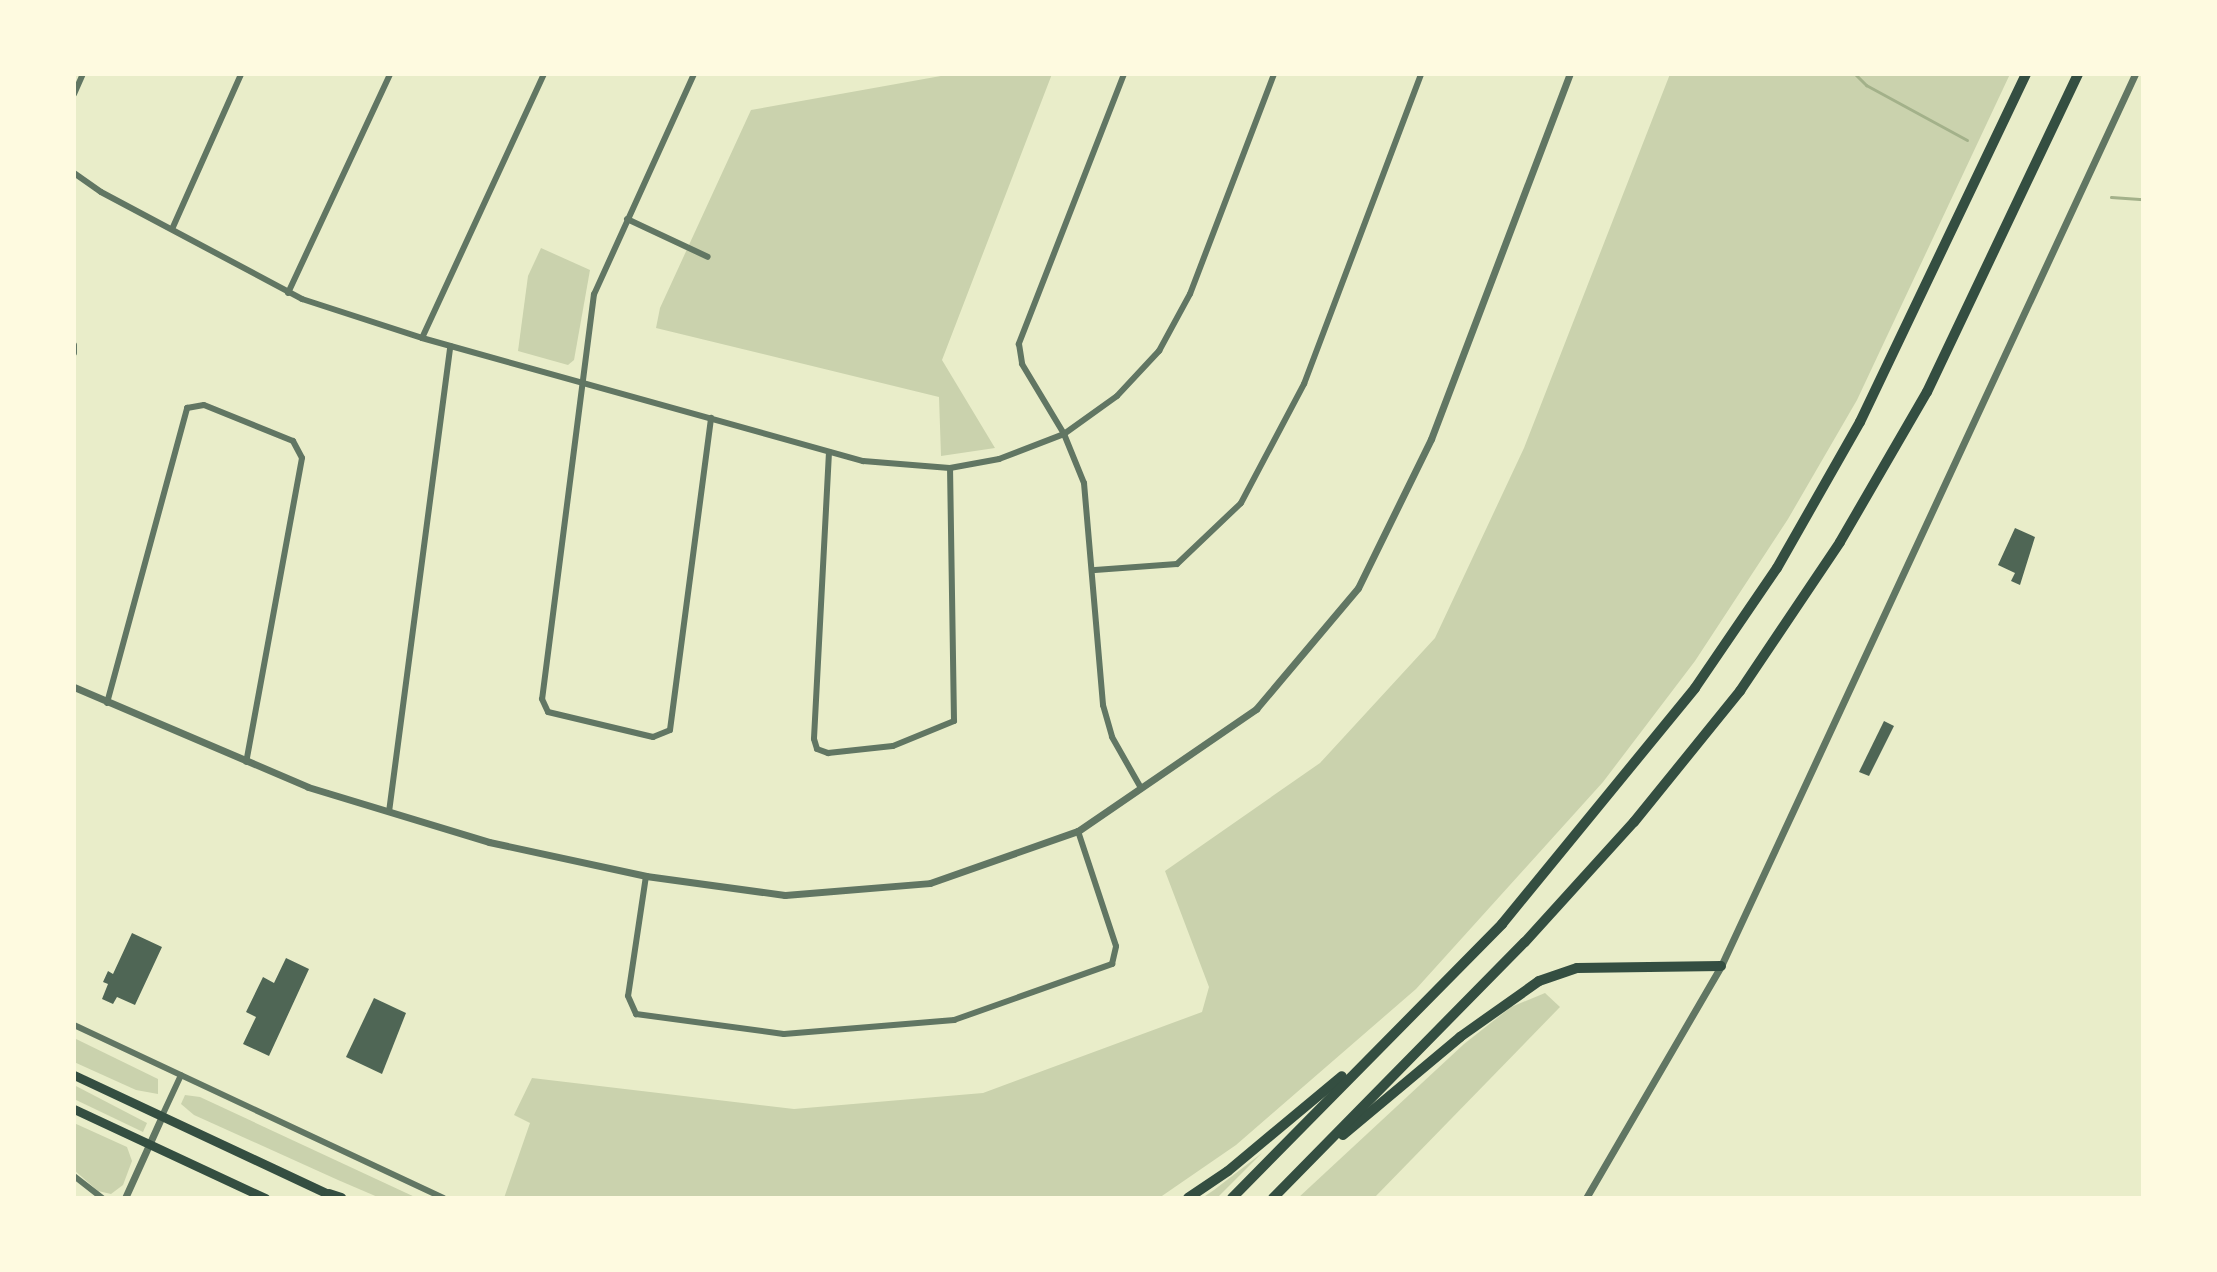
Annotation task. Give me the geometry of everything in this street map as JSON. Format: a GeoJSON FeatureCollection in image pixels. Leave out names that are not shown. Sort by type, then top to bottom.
{"type":"FeatureCollection","features":[{"type":"Feature","properties":{"kind":"highway"},"geometry":{"type":"LineString","coordinates":[[1232,1198],[1549,870],[1656,740],[1742,621],[1860,422],[2026,74]]}},
{"type":"Feature","properties":{"kind":"highway"},"geometry":{"type":"LineString","coordinates":[[1273,1198],[1535,931],[1634,822],[1748,680],[1840,542],[1927,392],[2078,74]]}},
{"type":"Feature","properties":{"kind":"highway"},"geometry":{"type":"LineString","coordinates":[[1298,1172],[1460,1037],[1539,981],[1577,968],[1721,966]]}},
{"type":"Feature","properties":{"kind":"highway"},"geometry":{"type":"LineString","coordinates":[[1188,1198],[1253,1151],[1389,1035]]}},
{"type":"Feature","properties":{"kind":"main road"},"geometry":{"type":"LineString","coordinates":[[74,1075],[336,1197]]}},
{"type":"Feature","properties":{"kind":"main road"},"geometry":{"type":"LineString","coordinates":[[74,1109],[265,1198]]}},
{"type":"Feature","properties":{"kind":"street"},"geometry":{"type":"LineString","coordinates":[[74,94],[83,74]]}},
{"type":"Feature","properties":{"kind":"street"},"geometry":{"type":"LineString","coordinates":[[173,227],[241,74]]}},
{"type":"Feature","properties":{"kind":"street"},"geometry":{"type":"LineString","coordinates":[[288,293],[390,74]]}},
{"type":"Feature","properties":{"kind":"street"},"geometry":{"type":"LineString","coordinates":[[422,338],[544,74]]}},
{"type":"Feature","properties":{"kind":"street"},"geometry":{"type":"LineString","coordinates":[[694,74],[595,287],[542,699],[544,708],[554,714],[653,737],[670,730],[711,418]]}},
{"type":"Feature","properties":{"kind":"street"},"geometry":{"type":"LineString","coordinates":[[1124,74],[1019,344],[1022,364],[1064,434],[1088,498],[1106,721],[1141,788]]}},
{"type":"Feature","properties":{"kind":"street"},"geometry":{"type":"LineString","coordinates":[[74,173],[101,192],[173,227],[288,293],[422,338],[829,452],[887,466],[950,468],[1009,457],[1064,434],[1130,384],[1169,335],[1274,74]]}},
{"type":"Feature","properties":{"kind":"street"},"geometry":{"type":"LineString","coordinates":[[1095,570],[1185,560],[1241,503],[1304,384],[1421,74]]}},
{"type":"Feature","properties":{"kind":"street"},"geometry":{"type":"LineString","coordinates":[[74,687],[246,763],[389,812],[489,842],[646,876],[785,895],[930,883],[1078,831],[1265,700],[1358,588],[1428,446],[1570,74]]}},
{"type":"Feature","properties":{"kind":"street"},"geometry":{"type":"LineString","coordinates":[[1586,1198],[1721,966],[2135,74]]}},
{"type":"Feature","properties":{"kind":"street"},"geometry":{"type":"LineString","coordinates":[[627,219],[708,257]]}},
{"type":"Feature","properties":{"kind":"street"},"geometry":{"type":"LineString","coordinates":[[74,345],[74,353]]}},
{"type":"Feature","properties":{"kind":"street"},"geometry":{"type":"LineString","coordinates":[[389,812],[450,346]]}},
{"type":"Feature","properties":{"kind":"street"},"geometry":{"type":"LineString","coordinates":[[107,703],[187,408],[204,405],[293,441],[302,458],[246,763]]}},
{"type":"Feature","properties":{"kind":"street"},"geometry":{"type":"LineString","coordinates":[[829,452],[814,739],[817,749],[828,753],[893,746],[954,721],[950,468]]}},
{"type":"Feature","properties":{"kind":"street"},"geometry":{"type":"LineString","coordinates":[[646,876],[628,1003],[642,1017],[784,1034],[954,1020],[1112,964],[1116,946],[1078,831]]}},
{"type":"Feature","properties":{"kind":"street"},"geometry":{"type":"LineString","coordinates":[[74,1025],[443,1198]]}},
{"type":"Feature","properties":{"kind":"street"},"geometry":{"type":"LineString","coordinates":[[125,1198],[181,1075]]}},
{"type":"Feature","properties":{"kind":"street"},"geometry":{"type":"LineString","coordinates":[[74,1176],[102,1198]]}},
{"type":"Feature","properties":{"kind":"green space"},"geometry":{"type":"Polygon","coordinates":[[[952,74],[1052,74],[942,360],[995,448],[941,456],[939,397],[656,328],[660,308],[751,110],[952,74]]]}},
{"type":"Feature","properties":{"kind":"green space"},"geometry":{"type":"Polygon","coordinates":[[[1670,74],[2010,74],[1857,400],[1788,519],[1695,661],[1603,782],[1416,989],[1236,1145],[1159,1198],[504,1198],[530,1123],[514,1115],[532,1078],[794,1109],[983,1093],[1202,1012],[1209,987],[1165,871],[1320,763],[1435,638],[1524,448],[1670,74]]]}},
{"type":"Feature","properties":{"kind":"green space"},"geometry":{"type":"Polygon","coordinates":[[[541,248],[590,270],[574,360],[568,365],[518,351],[528,276],[541,248]]]}},
{"type":"Feature","properties":{"kind":"green space"},"geometry":{"type":"Polygon","coordinates":[[[1545,993],[1560,1007],[1374,1198],[1298,1198],[1464,1044],[1511,1007],[1545,993]]]}},
{"type":"Feature","properties":{"kind":"green space"},"geometry":{"type":"Polygon","coordinates":[[[74,1038],[158,1079],[158,1094],[136,1090],[74,1062],[74,1038]]]}},
{"type":"Feature","properties":{"kind":"green space"},"geometry":{"type":"Polygon","coordinates":[[[74,1085],[147,1123],[143,1132],[74,1099],[74,1085]]]}},
{"type":"Feature","properties":{"kind":"green space"},"geometry":{"type":"Polygon","coordinates":[[[185,1095],[200,1097],[417,1198],[380,1198],[338,1180],[194,1115],[181,1104],[185,1095]]]}},
{"type":"Feature","properties":{"kind":"green space"},"geometry":{"type":"Polygon","coordinates":[[[74,1123],[127,1147],[132,1161],[123,1185],[111,1194],[98,1191],[74,1170],[74,1123]]]}},
{"type":"Feature","properties":{"kind":"green space"},"geometry":{"type":"Polygon","coordinates":[[[1262,1153],[1217,1198],[1202,1198],[1214,1190],[1262,1153]]]}},
{"type":"Feature","properties":{"kind":"building"},"geometry":{"type":"Polygon","coordinates":[[[2015,528],[2035,537],[2020,585],[2011,581],[2015,573],[1998,565],[2015,528]]]}},
{"type":"Feature","properties":{"kind":"building"},"geometry":{"type":"Polygon","coordinates":[[[1884,721],[1894,726],[1869,776],[1859,772],[1884,721]]]}},
{"type":"Feature","properties":{"kind":"building"},"geometry":{"type":"Polygon","coordinates":[[[132,933],[162,947],[135,1005],[117,997],[113,1004],[102,999],[108,984],[103,982],[108,971],[113,974],[132,933]]]}},
{"type":"Feature","properties":{"kind":"building"},"geometry":{"type":"Polygon","coordinates":[[[286,958],[309,969],[269,1056],[243,1044],[256,1017],[246,1012],[263,977],[274,983],[286,958]]]}},
{"type":"Feature","properties":{"kind":"building"},"geometry":{"type":"Polygon","coordinates":[[[374,998],[406,1013],[382,1074],[346,1057],[374,998]]]}},
{"type":"Feature","properties":{"kind":"waterway"},"geometry":{"type":"LineString","coordinates":[[1855,74],[1866,85],[1967,140]]}},
{"type":"Feature","properties":{"kind":"waterway"},"geometry":{"type":"LineString","coordinates":[[2111,197],[2143,199]]}}]}
